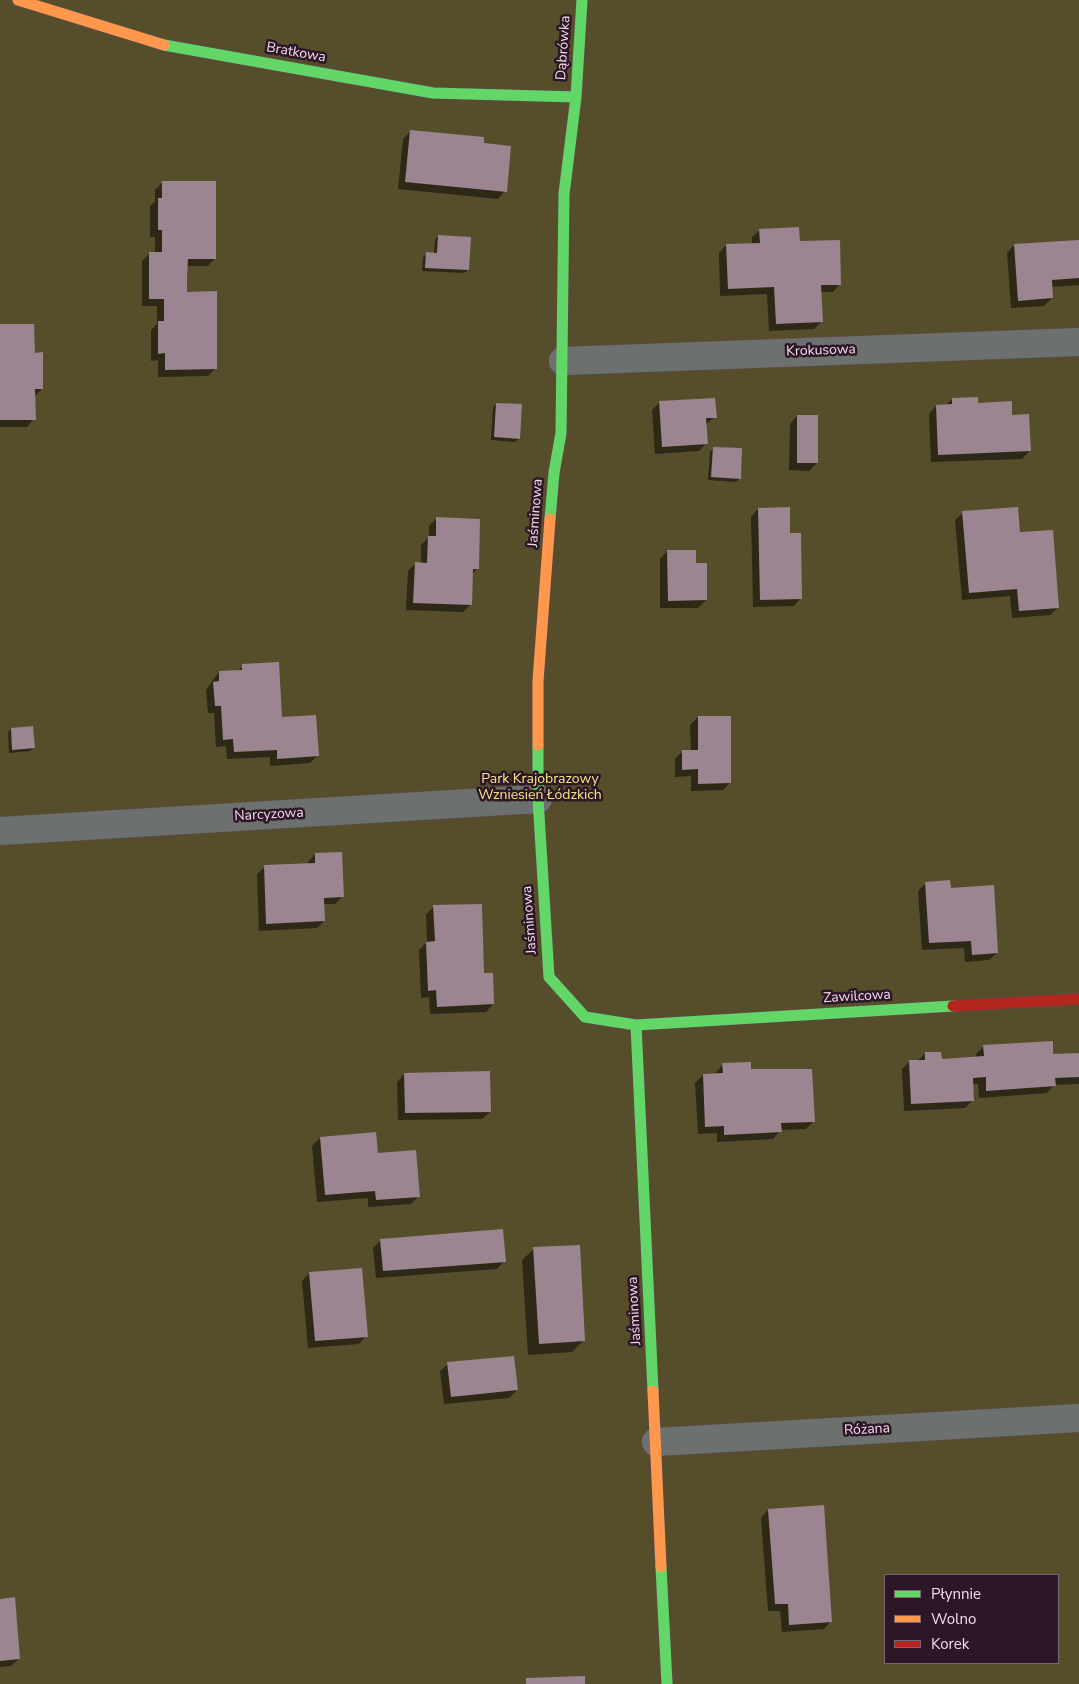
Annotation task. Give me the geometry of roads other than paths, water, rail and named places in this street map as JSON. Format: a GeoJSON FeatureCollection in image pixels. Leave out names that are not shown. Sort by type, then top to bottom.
{"type":"FeatureCollection","features":[{"type":"Feature","properties":{"kind":"street","name":"Bratkowa"},"geometry":{"type":"LineString","coordinates":[[18,0],[167,46],[433,93],[576,97]]}},
{"type":"Feature","properties":{"kind":"street","name":"Dąbrówka"},"geometry":{"type":"LineString","coordinates":[[576,97],[582,0]]}},
{"type":"Feature","properties":{"kind":"street","name":"Jaśminowa"},"geometry":{"type":"LineString","coordinates":[[576,97],[564,194],[561,433],[554,473],[538,681],[538,799],[549,977],[585,1017],[636,1024],[667,1684]]}},
{"type":"Feature","properties":{"kind":"street","name":"Krokusowa"},"geometry":{"type":"LineString","coordinates":[[563,361],[1079,342]]}},
{"type":"Feature","properties":{"kind":"street","name":"Narcyzowa"},"geometry":{"type":"LineString","coordinates":[[0,831],[538,799]]}},
{"type":"Feature","properties":{"kind":"street","name":"Zawilcowa"},"geometry":{"type":"LineString","coordinates":[[636,1024],[1079,999]]}},
{"type":"Feature","properties":{"kind":"street","name":"Różana"},"geometry":{"type":"LineString","coordinates":[[656,1442],[1079,1418]]}},
{"type":"Feature","properties":{"kind":"park label","name":"Park Krajobrazowy Wzniesień Łódzkich"},"geometry":{"type":"Point","coordinates":[540,788]}}]}
